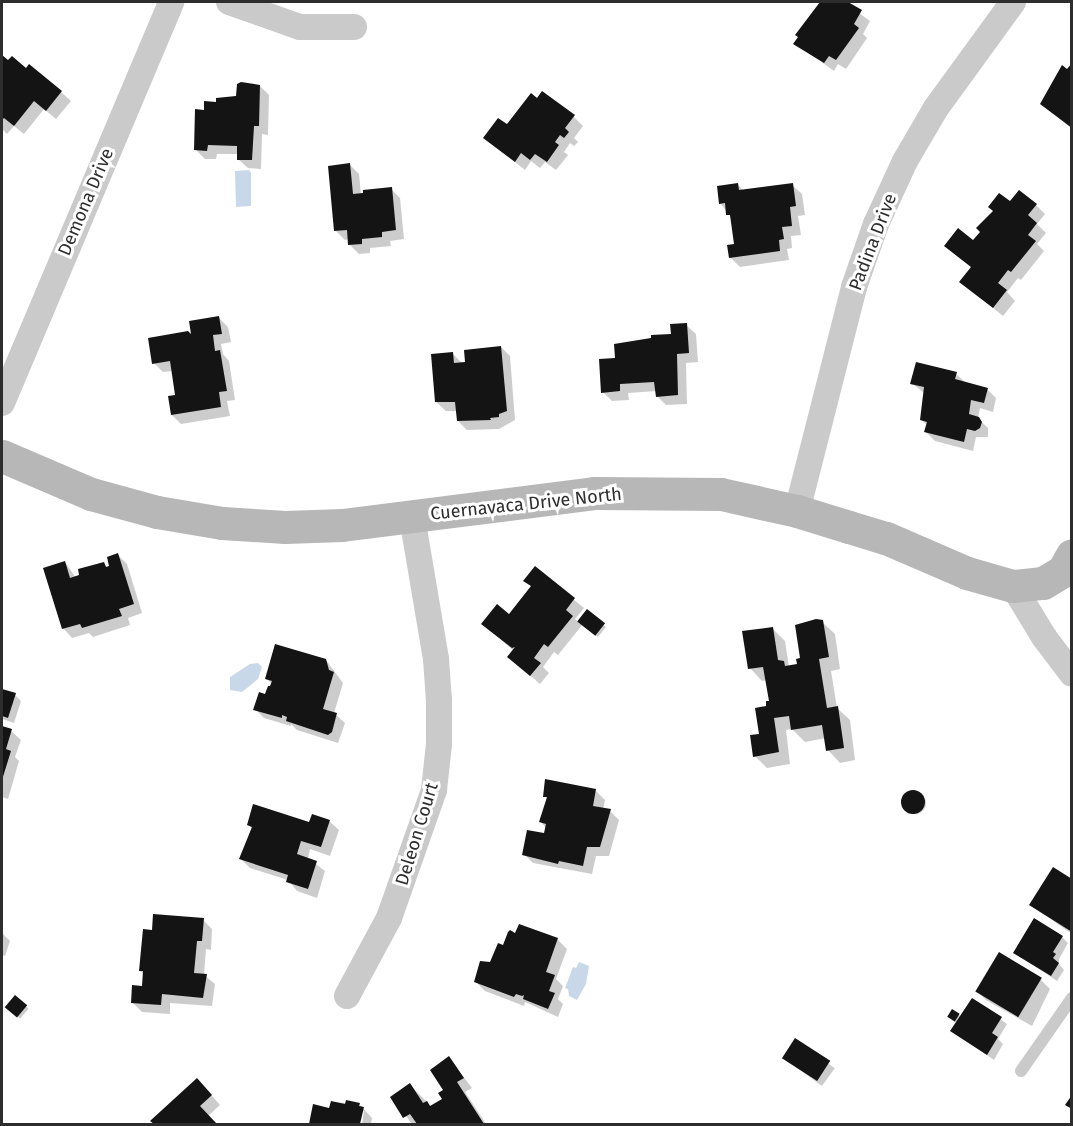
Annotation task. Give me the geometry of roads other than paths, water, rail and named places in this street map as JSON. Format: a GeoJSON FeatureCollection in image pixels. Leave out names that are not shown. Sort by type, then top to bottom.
{"type":"FeatureCollection","features":[{"type":"Feature","properties":{"kind":"street","name":"Demona Drive"},"geometry":{"type":"LineString","coordinates":[[2,402],[171,2]]}},
{"type":"Feature","properties":{"kind":"street"},"geometry":{"type":"LineString","coordinates":[[230,2],[300,27],[354,27]]}},
{"type":"Feature","properties":{"kind":"street","name":"Padina Drive"},"geometry":{"type":"LineString","coordinates":[[797,511],[855,287],[876,224],[905,161],[936,108],[1013,2]]}},
{"type":"Feature","properties":{"kind":"street","name":"Cuernavaca Drive North"},"geometry":{"type":"LineString","coordinates":[[2,456],[91,494],[157,512],[222,523],[285,527],[342,525],[594,493],[721,494],[797,511],[886,538],[967,573],[1014,586],[1043,583],[1063,571],[1071,555]]}},
{"type":"Feature","properties":{"kind":"street","name":"Deleon Court"},"geometry":{"type":"LineString","coordinates":[[347,996],[389,918],[434,790],[439,744],[436,659],[412,517]]}},
{"type":"Feature","properties":{"kind":"street"},"geometry":{"type":"LineString","coordinates":[[1014,586],[1044,637],[1071,674]]}},
{"type":"Feature","properties":{"kind":"lane"},"geometry":{"type":"LineString","coordinates":[[1021,1071],[1071,998]]}},
{"type":"Feature","properties":{"kind":"water"},"geometry":{"type":"Polygon","coordinates":[[[249,170],[251,173],[251,206],[236,207],[235,171],[249,170]]]}},
{"type":"Feature","properties":{"kind":"water"},"geometry":{"type":"Polygon","coordinates":[[[258,663],[262,667],[258,679],[242,692],[230,690],[230,677],[250,664],[258,663]]]}},
{"type":"Feature","properties":{"kind":"water"},"geometry":{"type":"Polygon","coordinates":[[[579,962],[589,966],[586,984],[577,1000],[569,996],[568,989],[565,988],[573,967],[576,968],[579,962]]]}}]}
